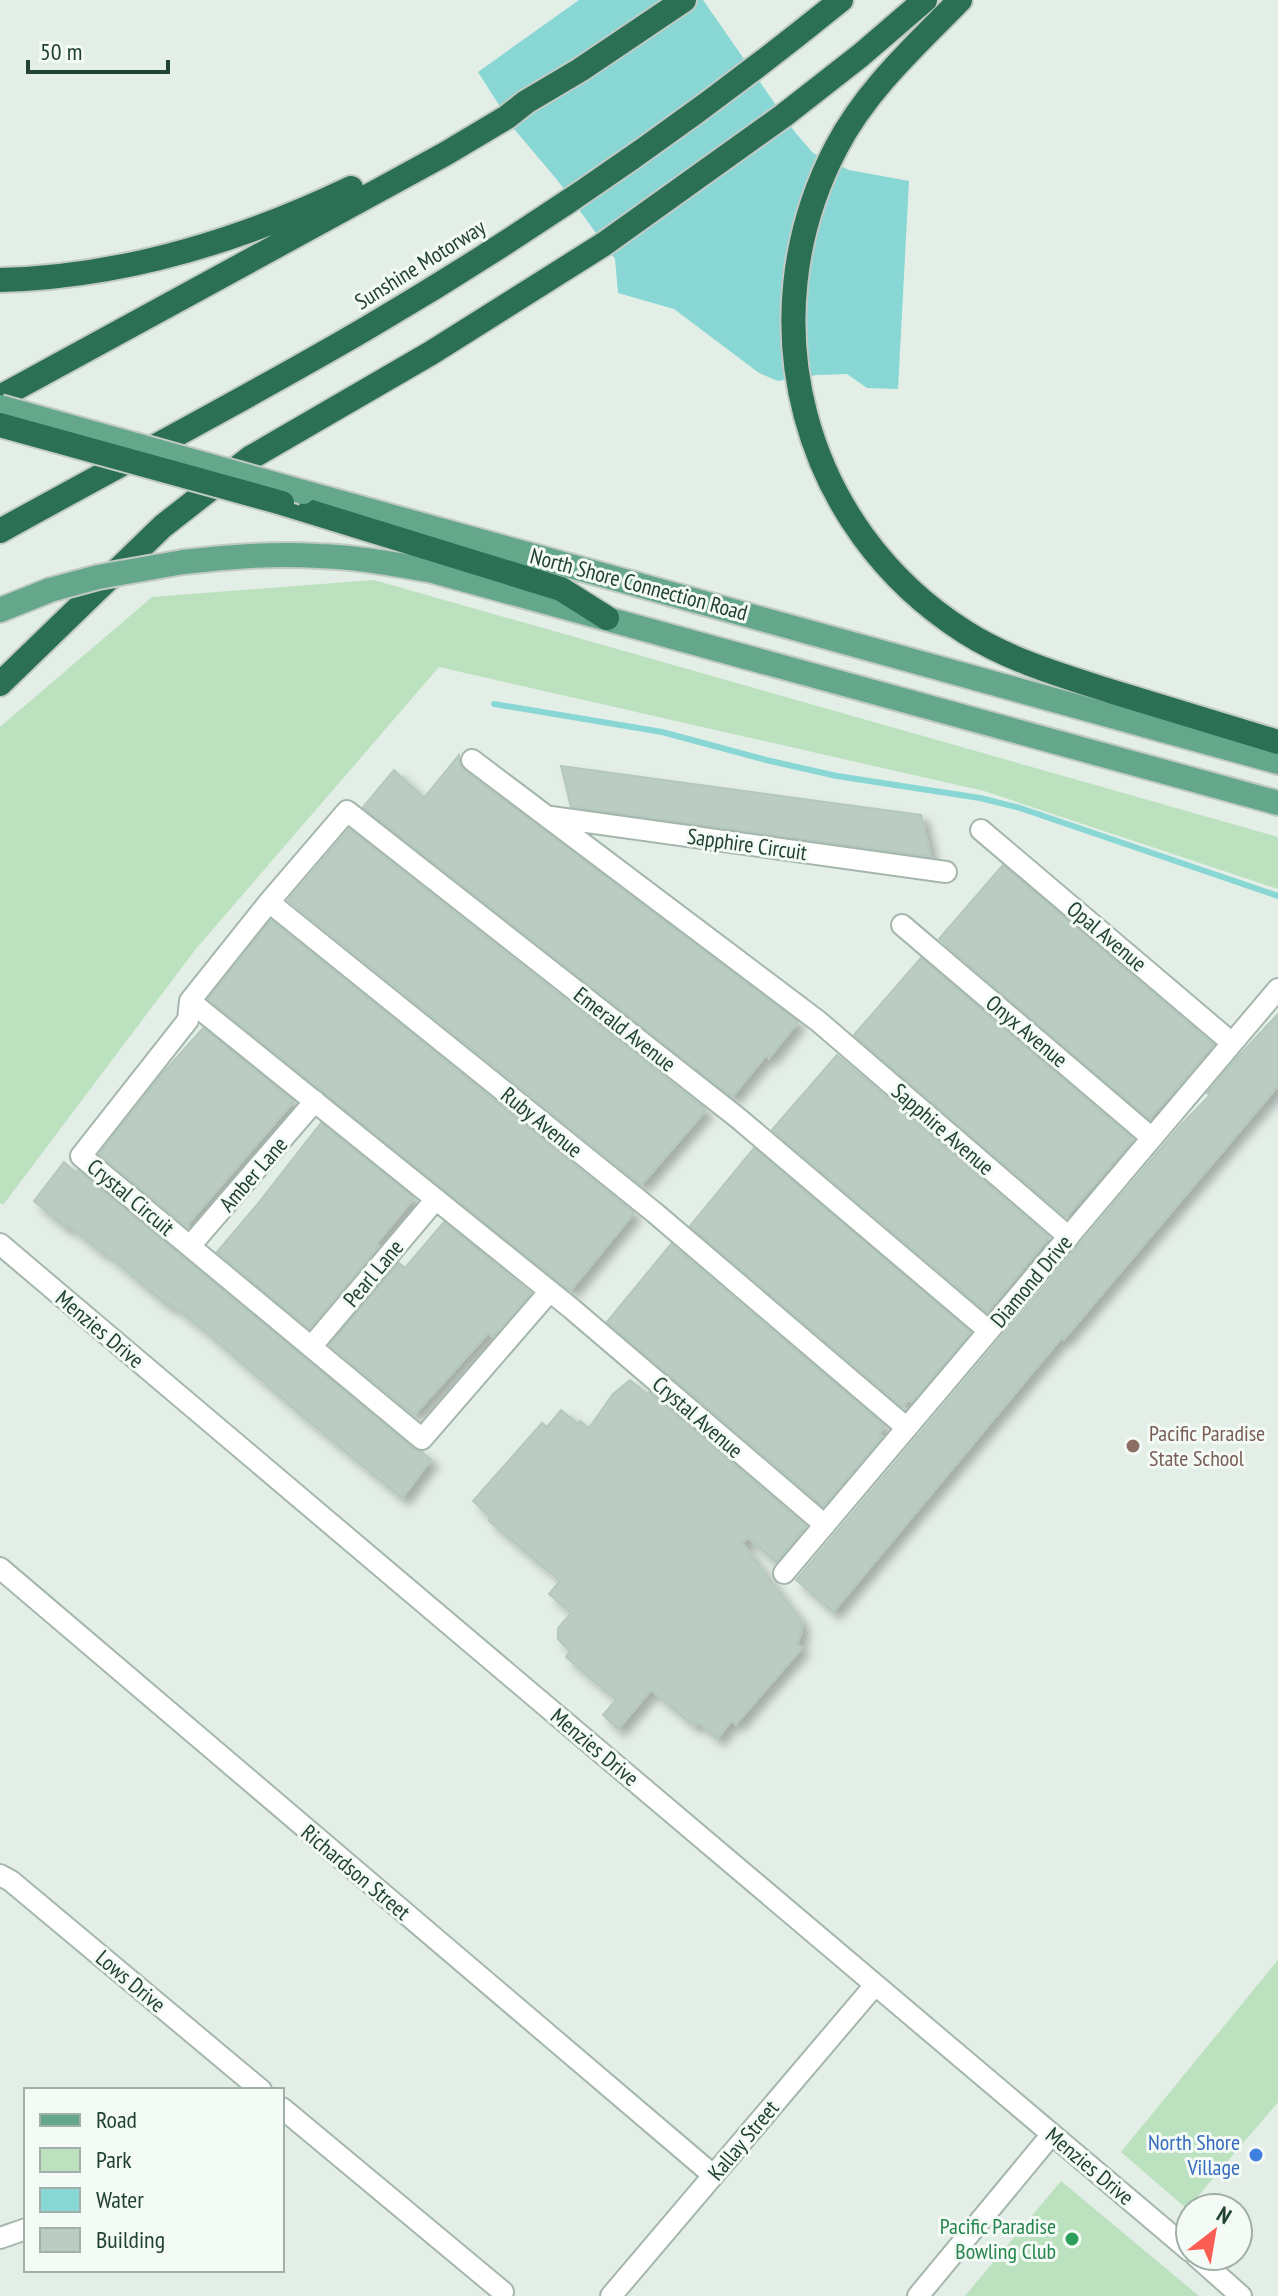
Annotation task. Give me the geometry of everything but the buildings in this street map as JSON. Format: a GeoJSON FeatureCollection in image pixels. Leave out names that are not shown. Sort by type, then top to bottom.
{"type":"FeatureCollection","features":[{"type":"Feature","properties":{"kind":"highway"},"geometry":{"type":"LineString","coordinates":[[0,397],[445,154],[580,70],[684,0]]}},
{"type":"Feature","properties":{"kind":"highway","name":"Sunshine Motorway"},"geometry":{"type":"LineString","coordinates":[[0,531],[366,329],[495,249],[662,136],[841,0]]}},
{"type":"Feature","properties":{"kind":"highway"},"geometry":{"type":"LineString","coordinates":[[0,684],[163,526],[240,466],[443,346],[604,244],[783,116],[925,0]]}},
{"type":"Feature","properties":{"kind":"highway"},"geometry":{"type":"LineString","coordinates":[[960,0],[863,103],[833,153],[809,213],[796,270],[793,351],[802,406],[825,471],[851,520],[889,569],[913,594],[965,632],[993,648],[1051,672],[1278,742]]}},
{"type":"Feature","properties":{"kind":"highway"},"geometry":{"type":"LineString","coordinates":[[0,280],[95,272],[222,242],[320,203],[502,109],[526,102]]}},
{"type":"Feature","properties":{"kind":"highway"},"geometry":{"type":"LineString","coordinates":[[0,425],[293,497],[561,589],[607,618]]}},
{"type":"Feature","properties":{"kind":"main road","name":"North Shore Connection Road"},"geometry":{"type":"LineString","coordinates":[[0,407],[293,497],[1278,762]]}},
{"type":"Feature","properties":{"kind":"main road","name":"North Shore Connection Road"},"geometry":{"type":"LineString","coordinates":[[0,610],[50,590],[98,577],[183,562],[231,556],[279,555],[358,559],[429,570],[1278,803]]}},
{"type":"Feature","properties":{"kind":"street","name":"Sapphire Circuit"},"geometry":{"type":"LineString","coordinates":[[472,760],[818,1021]]}},
{"type":"Feature","properties":{"kind":"street","name":"Emerald Avenue"},"geometry":{"type":"LineString","coordinates":[[269,902],[347,811],[738,1118],[989,1331]]}},
{"type":"Feature","properties":{"kind":"street","name":"Sapphire Circuit"},"geometry":{"type":"LineString","coordinates":[[547,817],[946,872]]}},
{"type":"Feature","properties":{"kind":"street","name":"Opal Avenue"},"geometry":{"type":"LineString","coordinates":[[981,830],[1232,1043]]}},
{"type":"Feature","properties":{"kind":"street"},"geometry":{"type":"LineString","coordinates":[[269,902],[190,1001],[550,1291]]}},
{"type":"Feature","properties":{"kind":"street","name":"Ruby Avenue"},"geometry":{"type":"LineString","coordinates":[[269,902],[655,1213],[907,1428]]}},
{"type":"Feature","properties":{"kind":"street","name":"Onyx Avenue"},"geometry":{"type":"LineString","coordinates":[[902,925],[1152,1138]]}},
{"type":"Feature","properties":{"kind":"street","name":"Diamond Drive"},"geometry":{"type":"LineString","coordinates":[[784,1573],[1278,989]]}},
{"type":"Feature","properties":{"kind":"street","name":"Crystal Circuit"},"geometry":{"type":"LineString","coordinates":[[190,1001],[188,1020],[81,1156],[422,1439],[550,1291]]}},
{"type":"Feature","properties":{"kind":"street","name":"Sapphire Avenue"},"geometry":{"type":"LineString","coordinates":[[818,1021],[1069,1237]]}},
{"type":"Feature","properties":{"kind":"street","name":"Amber Lane"},"geometry":{"type":"LineString","coordinates":[[190,1246],[315,1101]]}},
{"type":"Feature","properties":{"kind":"street","name":"Pearl Lane"},"geometry":{"type":"LineString","coordinates":[[311,1347],[436,1199]]}},
{"type":"Feature","properties":{"kind":"street","name":"Menzies Drive"},"geometry":{"type":"LineString","coordinates":[[0,1244],[1174,2237]]}},
{"type":"Feature","properties":{"kind":"street","name":"Crystal Avenue"},"geometry":{"type":"LineString","coordinates":[[550,1291],[825,1525]]}},
{"type":"Feature","properties":{"kind":"street","name":"Richardson Street"},"geometry":{"type":"LineString","coordinates":[[0,1568],[713,2175]]}},
{"type":"Feature","properties":{"kind":"street","name":"Lows Drive"},"geometry":{"type":"LineString","coordinates":[[0,1875],[259,2088]]}},
{"type":"Feature","properties":{"kind":"street","name":"Kallay Street"},"geometry":{"type":"LineString","coordinates":[[611,2296],[875,1985]]}},
{"type":"Feature","properties":{"kind":"street"},"geometry":{"type":"LineString","coordinates":[[286,2118],[503,2292]]}},
{"type":"Feature","properties":{"kind":"street"},"geometry":{"type":"LineString","coordinates":[[918,2296],[1052,2134]]}},
{"type":"Feature","properties":{"kind":"street"},"geometry":{"type":"LineString","coordinates":[[0,2238],[24,2230]]}},
{"type":"Feature","properties":{"kind":"street"},"geometry":{"type":"LineString","coordinates":[[1214,2272],[1241,2296]]}},
{"type":"Feature","properties":{"kind":"green space"},"geometry":{"type":"Polygon","coordinates":[[[374,580],[1278,837],[1278,889],[984,791],[439,667],[195,950],[3,1205],[0,1203],[0,727],[152,597],[374,580]]]}},
{"type":"Feature","properties":{"kind":"green space"},"geometry":{"type":"Polygon","coordinates":[[[1278,1960],[1278,2102],[1201,2192],[1174,2192],[1174,2198],[1121,2152],[1278,1960]]]}},
{"type":"Feature","properties":{"kind":"green space","name":"Pacific Paradise Bowling Club"},"geometry":{"type":"Polygon","coordinates":[[[1061,2181],[1199,2296],[965,2296],[1061,2181]]]}},
{"type":"Feature","properties":{"kind":"water"},"geometry":{"type":"Polygon","coordinates":[[[579,0],[703,0],[794,131],[813,153],[849,170],[909,181],[898,389],[867,388],[847,374],[778,381],[759,373],[674,309],[618,293],[615,259],[558,181],[515,130],[478,72],[579,0]]]}},
{"type":"Feature","properties":{"kind":"waterway"},"geometry":{"type":"LineString","coordinates":[[494,704],[662,732],[837,776],[980,798],[1020,808],[1278,896]]}},
{"type":"Feature","properties":{"kind":"place","name":"Pacific Paradise State School"},"geometry":{"type":"Point","coordinates":[1133,1446]}},
{"type":"Feature","properties":{"kind":"place","name":"North Shore Village"},"geometry":{"type":"Point","coordinates":[1256,2155]}},
{"type":"Feature","properties":{"kind":"place","name":"Pacific Paradise Bowling Club"},"geometry":{"type":"Point","coordinates":[1072,2239]}}]}
